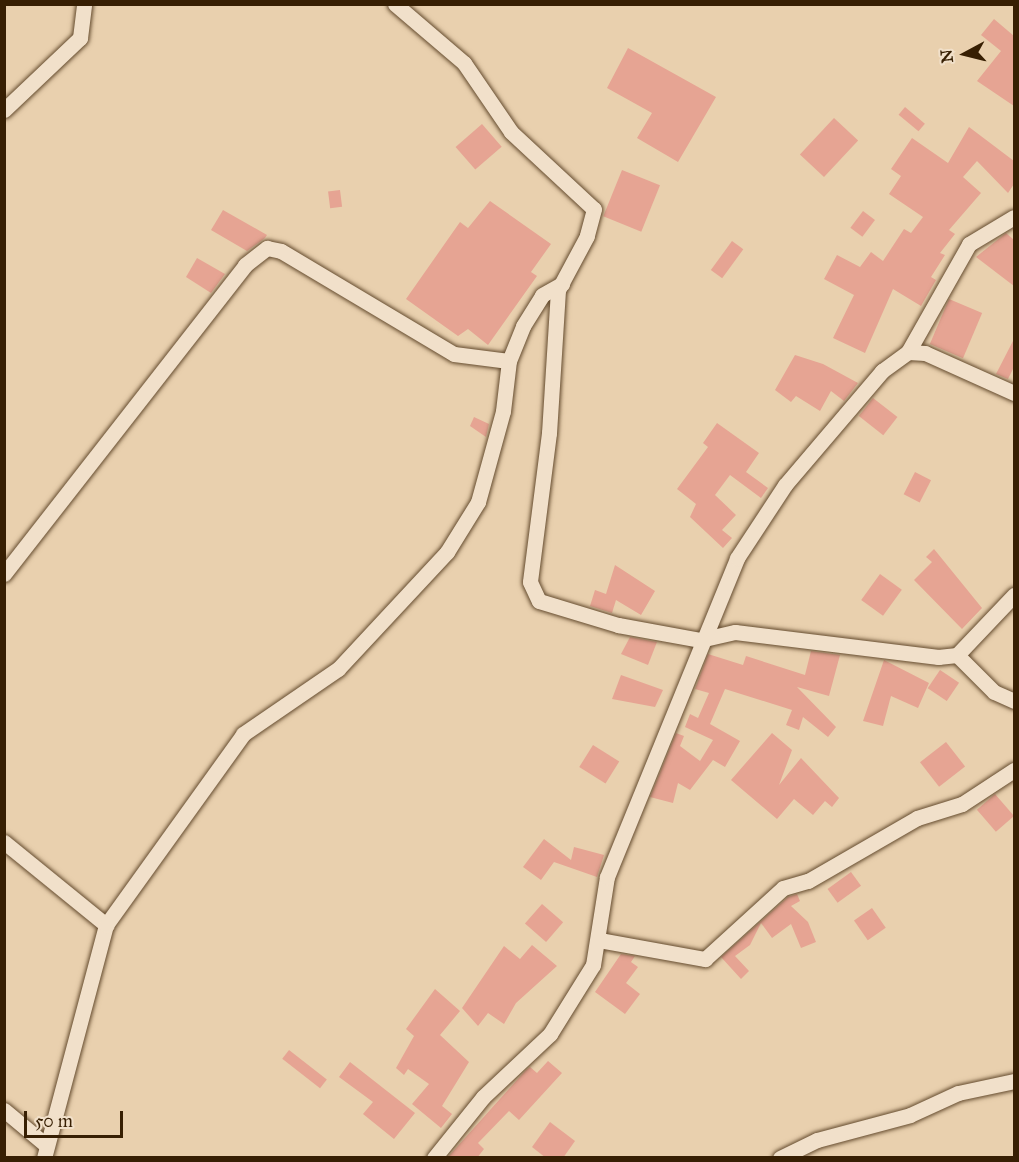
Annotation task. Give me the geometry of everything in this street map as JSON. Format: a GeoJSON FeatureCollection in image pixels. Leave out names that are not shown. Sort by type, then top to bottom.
{"type":"FeatureCollection","features":[{"type":"Feature","properties":{"kind":"street"},"geometry":{"type":"LineString","coordinates":[[4,110],[80,38],[84,4]]}},
{"type":"Feature","properties":{"kind":"street"},"geometry":{"type":"LineString","coordinates":[[395,4],[464,63],[511,132],[594,209],[562,284],[532,594],[550,607],[700,640],[735,632],[957,655],[994,692],[1014,701]]}},
{"type":"Feature","properties":{"kind":"street"},"geometry":{"type":"LineString","coordinates":[[434,1158],[483,1097],[550,1034],[579,992],[599,940],[607,877],[700,640],[737,558],[785,485],[882,371],[908,352],[969,244],[1014,217]]}},
{"type":"Feature","properties":{"kind":"street"},"geometry":{"type":"LineString","coordinates":[[4,574],[245,265],[267,248],[281,250],[454,354],[509,361]]}},
{"type":"Feature","properties":{"kind":"street"},"geometry":{"type":"LineString","coordinates":[[4,1110],[45,1151],[68,1079],[106,924],[243,734],[338,669],[447,552],[478,502],[503,411],[509,361],[542,295],[562,284]]}},
{"type":"Feature","properties":{"kind":"street"},"geometry":{"type":"LineString","coordinates":[[908,352],[925,353],[1014,393]]}},
{"type":"Feature","properties":{"kind":"street"},"geometry":{"type":"LineString","coordinates":[[957,655],[1014,595]]}},
{"type":"Feature","properties":{"kind":"street"},"geometry":{"type":"LineString","coordinates":[[599,940],[705,959],[783,888],[807,880],[917,818],[962,804],[1014,770]]}},
{"type":"Feature","properties":{"kind":"street"},"geometry":{"type":"LineString","coordinates":[[4,842],[106,924]]}},
{"type":"Feature","properties":{"kind":"street"},"geometry":{"type":"LineString","coordinates":[[780,1158],[817,1140],[910,1115],[958,1093],[1014,1081]]}},
{"type":"Feature","properties":{"kind":"building"},"geometry":{"type":"Polygon","coordinates":[[[994,19],[1014,36],[1014,106],[977,81],[1001,51],[981,35],[994,19]]]}},
{"type":"Feature","properties":{"kind":"building"},"geometry":{"type":"Polygon","coordinates":[[[628,48],[716,97],[678,162],[637,138],[652,113],[607,88],[628,48]]]}},
{"type":"Feature","properties":{"kind":"building"},"geometry":{"type":"Polygon","coordinates":[[[905,107],[925,124],[918,131],[899,115],[905,107]]]}},
{"type":"Feature","properties":{"kind":"building"},"geometry":{"type":"Polygon","coordinates":[[[834,118],[858,141],[824,177],[800,155],[834,118]]]}},
{"type":"Feature","properties":{"kind":"building"},"geometry":{"type":"Polygon","coordinates":[[[482,124],[502,147],[475,170],[456,147],[482,124]]]}},
{"type":"Feature","properties":{"kind":"building"},"geometry":{"type":"Polygon","coordinates":[[[969,127],[1014,161],[1014,184],[1008,193],[977,161],[963,177],[981,193],[949,230],[955,234],[940,253],[945,255],[931,277],[936,280],[921,306],[893,289],[865,353],[833,338],[854,295],[824,279],[837,255],[860,267],[871,252],[883,261],[904,229],[911,233],[923,217],[889,194],[901,176],[891,169],[912,138],[948,163],[969,127]]]}},
{"type":"Feature","properties":{"kind":"building"},"geometry":{"type":"Polygon","coordinates":[[[622,170],[660,185],[641,232],[603,216],[622,170]]]}},
{"type":"Feature","properties":{"kind":"building"},"geometry":{"type":"Polygon","coordinates":[[[340,190],[342,207],[330,208],[328,191],[340,190]]]}},
{"type":"Feature","properties":{"kind":"building"},"geometry":{"type":"Polygon","coordinates":[[[490,201],[551,244],[531,272],[537,276],[488,345],[468,329],[458,336],[406,299],[460,222],[468,228],[490,201]]]}},
{"type":"Feature","properties":{"kind":"building"},"geometry":{"type":"Polygon","coordinates":[[[223,210],[267,235],[247,251],[211,230],[223,210]]]}},
{"type":"Feature","properties":{"kind":"building"},"geometry":{"type":"Polygon","coordinates":[[[863,211],[875,220],[862,237],[850,228],[863,211]]]}},
{"type":"Feature","properties":{"kind":"building"},"geometry":{"type":"Polygon","coordinates":[[[1006,233],[1014,240],[1014,286],[976,257],[1006,233]]]}},
{"type":"Feature","properties":{"kind":"building"},"geometry":{"type":"Polygon","coordinates":[[[732,241],[743,249],[722,278],[711,270],[732,241]]]}},
{"type":"Feature","properties":{"kind":"building"},"geometry":{"type":"Polygon","coordinates":[[[197,258],[225,274],[211,293],[186,277],[197,258]]]}},
{"type":"Feature","properties":{"kind":"building"},"geometry":{"type":"Polygon","coordinates":[[[949,299],[982,313],[963,358],[930,344],[949,299]]]}},
{"type":"Feature","properties":{"kind":"building"},"geometry":{"type":"Polygon","coordinates":[[[1014,339],[1014,367],[1008,379],[996,374],[1014,339]]]}},
{"type":"Feature","properties":{"kind":"building"},"geometry":{"type":"Polygon","coordinates":[[[795,355],[823,364],[858,383],[844,401],[831,391],[820,411],[796,396],[791,402],[775,390],[795,355]]]}},
{"type":"Feature","properties":{"kind":"building"},"geometry":{"type":"Polygon","coordinates":[[[873,398],[897,417],[883,435],[859,416],[873,398]]]}},
{"type":"Feature","properties":{"kind":"building"},"geometry":{"type":"Polygon","coordinates":[[[474,417],[489,424],[486,437],[470,426],[474,417]]]}},
{"type":"Feature","properties":{"kind":"building"},"geometry":{"type":"Polygon","coordinates":[[[717,423],[759,453],[746,472],[768,488],[761,498],[730,475],[715,495],[736,515],[722,530],[732,538],[723,548],[690,517],[696,504],[677,489],[708,447],[703,443],[717,423]]]}},
{"type":"Feature","properties":{"kind":"building"},"geometry":{"type":"Polygon","coordinates":[[[915,472],[931,480],[920,502],[904,494],[915,472]]]}},
{"type":"Feature","properties":{"kind":"building"},"geometry":{"type":"Polygon","coordinates":[[[934,549],[982,608],[962,629],[914,580],[932,562],[926,557],[934,549]]]}},
{"type":"Feature","properties":{"kind":"building"},"geometry":{"type":"Polygon","coordinates":[[[615,565],[655,591],[641,615],[616,600],[612,613],[590,606],[595,590],[606,594],[615,565]]]}},
{"type":"Feature","properties":{"kind":"building"},"geometry":{"type":"Polygon","coordinates":[[[880,574],[902,590],[883,616],[861,600],[880,574]]]}},
{"type":"Feature","properties":{"kind":"building"},"geometry":{"type":"Polygon","coordinates":[[[630,637],[657,642],[648,665],[621,654],[630,637]]]}},
{"type":"Feature","properties":{"kind":"building"},"geometry":{"type":"Polygon","coordinates":[[[811,651],[840,655],[829,696],[797,687],[836,727],[828,737],[803,717],[799,730],[786,725],[792,710],[725,689],[710,724],[740,741],[725,767],[713,760],[690,790],[678,783],[673,803],[650,797],[676,733],[684,736],[680,746],[700,761],[713,740],[685,727],[690,714],[698,718],[709,693],[695,689],[708,654],[743,665],[746,656],[805,675],[811,651]]]}},
{"type":"Feature","properties":{"kind":"building"},"geometry":{"type":"Polygon","coordinates":[[[884,660],[929,683],[918,708],[891,696],[883,726],[863,721],[884,660]]]}},
{"type":"Feature","properties":{"kind":"building"},"geometry":{"type":"Polygon","coordinates":[[[940,670],[959,683],[947,701],[928,688],[940,670]]]}},
{"type":"Feature","properties":{"kind":"building"},"geometry":{"type":"Polygon","coordinates":[[[621,675],[663,690],[655,707],[612,699],[621,675]]]}},
{"type":"Feature","properties":{"kind":"building"},"geometry":{"type":"Polygon","coordinates":[[[772,733],[792,750],[779,785],[801,758],[839,798],[832,807],[825,801],[813,815],[794,799],[777,819],[731,780],[772,733]]]}},
{"type":"Feature","properties":{"kind":"building"},"geometry":{"type":"Polygon","coordinates":[[[946,742],[965,766],[939,787],[920,762],[946,742]]]}},
{"type":"Feature","properties":{"kind":"building"},"geometry":{"type":"Polygon","coordinates":[[[593,745],[619,761],[606,783],[579,767],[593,745]]]}},
{"type":"Feature","properties":{"kind":"building"},"geometry":{"type":"Polygon","coordinates":[[[995,794],[1014,816],[996,832],[977,810],[995,794]]]}},
{"type":"Feature","properties":{"kind":"building"},"geometry":{"type":"Polygon","coordinates":[[[544,839],[571,860],[574,847],[604,855],[597,877],[554,862],[541,880],[523,867],[544,839]]]}},
{"type":"Feature","properties":{"kind":"building"},"geometry":{"type":"Polygon","coordinates":[[[851,872],[861,886],[838,903],[828,889],[851,872]]]}},
{"type":"Feature","properties":{"kind":"building"},"geometry":{"type":"Polygon","coordinates":[[[797,894],[800,901],[791,906],[808,922],[816,942],[801,948],[791,924],[772,938],[761,923],[750,945],[735,956],[749,971],[741,979],[721,957],[788,897],[797,894]]]}},
{"type":"Feature","properties":{"kind":"building"},"geometry":{"type":"Polygon","coordinates":[[[542,904],[563,922],[546,942],[525,924],[542,904]]]}},
{"type":"Feature","properties":{"kind":"building"},"geometry":{"type":"Polygon","coordinates":[[[872,908],[886,928],[868,940],[854,921],[872,908]]]}},
{"type":"Feature","properties":{"kind":"building"},"geometry":{"type":"Polygon","coordinates":[[[532,945],[557,966],[516,1003],[504,1024],[488,1013],[478,1026],[462,1008],[504,946],[520,959],[532,945]]]}},
{"type":"Feature","properties":{"kind":"building"},"geometry":{"type":"Polygon","coordinates":[[[621,954],[635,956],[631,962],[638,967],[626,983],[640,994],[625,1014],[595,992],[621,954]]]}},
{"type":"Feature","properties":{"kind":"building"},"geometry":{"type":"Polygon","coordinates":[[[435,989],[460,1011],[440,1035],[469,1062],[442,1106],[452,1114],[441,1128],[412,1104],[429,1084],[408,1069],[404,1075],[396,1068],[414,1036],[406,1029],[435,989]]]}},
{"type":"Feature","properties":{"kind":"building"},"geometry":{"type":"Polygon","coordinates":[[[289,1050],[327,1080],[320,1088],[282,1059],[289,1050]]]}},
{"type":"Feature","properties":{"kind":"building"},"geometry":{"type":"Polygon","coordinates":[[[548,1061],[562,1073],[519,1120],[509,1111],[478,1143],[484,1149],[477,1158],[447,1158],[526,1070],[530,1067],[537,1073],[548,1061]]]}},
{"type":"Feature","properties":{"kind":"building"},"geometry":{"type":"Polygon","coordinates":[[[350,1062],[415,1113],[394,1139],[363,1114],[373,1102],[339,1077],[350,1062]]]}},
{"type":"Feature","properties":{"kind":"building"},"geometry":{"type":"Polygon","coordinates":[[[550,1122],[575,1141],[563,1158],[546,1158],[532,1147],[550,1122]]]}}]}
